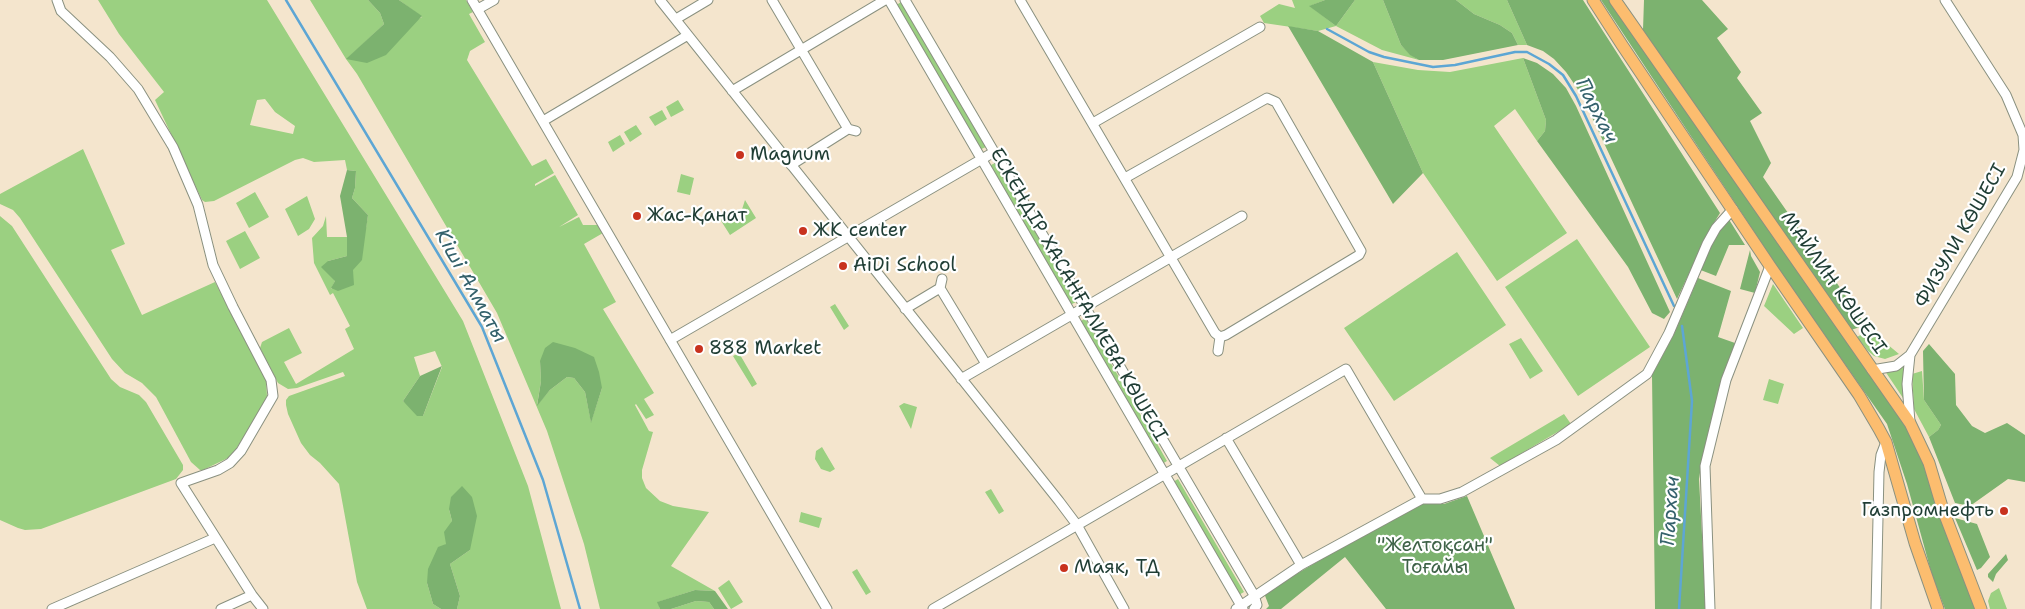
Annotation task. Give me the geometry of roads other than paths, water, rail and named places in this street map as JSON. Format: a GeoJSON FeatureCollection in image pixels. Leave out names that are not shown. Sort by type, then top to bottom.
{"type":"FeatureCollection","features":[{"type":"Feature","properties":{"kind":"main road"},"geometry":{"type":"LineString","coordinates":[[1593,0],[1770,266],[1859,395],[1886,442],[1915,543],[1938,609]]}},
{"type":"Feature","properties":{"kind":"main road","name":"МАЙЛИН КӨШЕСІ"},"geometry":{"type":"LineString","coordinates":[[1615,0],[1910,423],[1929,463],[1943,510],[1981,609]]}},
{"type":"Feature","properties":{"kind":"street"},"geometry":{"type":"LineString","coordinates":[[57,0],[61,11],[110,57],[138,89],[173,147],[198,205],[213,265],[271,380],[273,396],[251,435],[230,463],[218,470],[181,483],[252,595],[264,609]]}},
{"type":"Feature","properties":{"kind":"street"},"geometry":{"type":"LineString","coordinates":[[472,0],[827,609]]}},
{"type":"Feature","properties":{"kind":"street"},"geometry":{"type":"LineString","coordinates":[[478,9],[494,0]]}},
{"type":"Feature","properties":{"kind":"street"},"geometry":{"type":"LineString","coordinates":[[660,0],[1077,526],[1124,609]]}},
{"type":"Feature","properties":{"kind":"street"},"geometry":{"type":"LineString","coordinates":[[676,19],[708,0]]}},
{"type":"Feature","properties":{"kind":"street"},"geometry":{"type":"LineString","coordinates":[[772,0],[801,50],[852,130],[791,165]]}},
{"type":"Feature","properties":{"kind":"street"},"geometry":{"type":"LineString","coordinates":[[732,91],[885,0]]}},
{"type":"Feature","properties":{"kind":"street","name":"ЕСКЕНДІР ХАСАНҒАЛИЕВА КӨШЕСІ"},"geometry":{"type":"LineString","coordinates":[[889,0],[1240,608]]}},
{"type":"Feature","properties":{"kind":"street","name":"ЕСКЕНДІР ХАСАНҒАЛИЕВА КӨШЕСІ"},"geometry":{"type":"LineString","coordinates":[[905,0],[1254,596]]}},
{"type":"Feature","properties":{"kind":"street"},"geometry":{"type":"LineString","coordinates":[[1020,0],[1215,333],[1220,336]]}},
{"type":"Feature","properties":{"kind":"street","name":"ФИЗУЛИ КӨШЕСІ"},"geometry":{"type":"LineString","coordinates":[[1910,355],[2017,177],[2024,150],[2024,135],[2006,95],[1946,0]]}},
{"type":"Feature","properties":{"kind":"street"},"geometry":{"type":"LineString","coordinates":[[1093,123],[1260,27]]}},
{"type":"Feature","properties":{"kind":"street"},"geometry":{"type":"LineString","coordinates":[[543,121],[688,35]]}},
{"type":"Feature","properties":{"kind":"street"},"geometry":{"type":"LineString","coordinates":[[1125,178],[1267,98],[1276,102],[1361,251],[1359,255],[1234,330],[1220,336]]}},
{"type":"Feature","properties":{"kind":"street"},"geometry":{"type":"LineString","coordinates":[[670,340],[994,152]]}},
{"type":"Feature","properties":{"kind":"street"},"geometry":{"type":"LineString","coordinates":[[1240,608],[1254,596],[1300,565],[1422,499],[1448,497],[1471,488],[1556,440],[1647,374],[1669,333],[1707,244],[1716,228],[1733,209]]}},
{"type":"Feature","properties":{"kind":"street"},"geometry":{"type":"LineString","coordinates":[[962,379],[1242,216]]}},
{"type":"Feature","properties":{"kind":"street"},"geometry":{"type":"LineString","coordinates":[[1710,609],[1705,466],[1726,380],[1770,266]]}},
{"type":"Feature","properties":{"kind":"street"},"geometry":{"type":"LineString","coordinates":[[905,309],[941,284],[986,364]]}},
{"type":"Feature","properties":{"kind":"street"},"geometry":{"type":"LineString","coordinates":[[1218,351],[1220,336]]}},
{"type":"Feature","properties":{"kind":"street"},"geometry":{"type":"LineString","coordinates":[[1872,370],[1896,366],[1910,355]]}},
{"type":"Feature","properties":{"kind":"street"},"geometry":{"type":"LineString","coordinates":[[1910,355],[1907,384],[1910,423]]}},
{"type":"Feature","properties":{"kind":"street"},"geometry":{"type":"LineString","coordinates":[[933,609],[1346,369],[1422,499]]}},
{"type":"Feature","properties":{"kind":"street"},"geometry":{"type":"LineString","coordinates":[[1226,438],[1300,565]]}},
{"type":"Feature","properties":{"kind":"street"},"geometry":{"type":"LineString","coordinates":[[1876,609],[1879,472],[1881,455],[1886,442]]}},
{"type":"Feature","properties":{"kind":"street"},"geometry":{"type":"LineString","coordinates":[[52,609],[216,538]]}},
{"type":"Feature","properties":{"kind":"street"},"geometry":{"type":"LineString","coordinates":[[221,609],[252,595]]}},
{"type":"Feature","properties":{"kind":"street"},"geometry":{"type":"LineString","coordinates":[[1254,596],[1257,605],[1254,609]]}},
{"type":"Feature","properties":{"kind":"waterway","name":"Кіші Алматы"},"geometry":{"type":"LineString","coordinates":[[286,0],[482,327],[543,480],[580,609]]}},
{"type":"Feature","properties":{"kind":"waterway","name":"Пархач"},"geometry":{"type":"LineString","coordinates":[[1327,29],[1369,52],[1433,67],[1455,65],[1515,52],[1527,52],[1549,64],[1563,75],[1576,96],[1674,306]]}},
{"type":"Feature","properties":{"kind":"waterway","name":"Пархач"},"geometry":{"type":"LineString","coordinates":[[1679,609],[1692,401],[1682,326]]}},
{"type":"Feature","properties":{"kind":"place","name":"Magnum"},"geometry":{"type":"Point","coordinates":[740,155]}},
{"type":"Feature","properties":{"kind":"place","name":"Жас-Қанат"},"geometry":{"type":"Point","coordinates":[637,216]}},
{"type":"Feature","properties":{"kind":"place","name":"ЖК center"},"geometry":{"type":"Point","coordinates":[803,231]}},
{"type":"Feature","properties":{"kind":"place","name":"AiDi School"},"geometry":{"type":"Point","coordinates":[843,266]}},
{"type":"Feature","properties":{"kind":"place","name":"888 Market"},"geometry":{"type":"Point","coordinates":[699,349]}},
{"type":"Feature","properties":{"kind":"place","name":"Газпромнефть"},"geometry":{"type":"Point","coordinates":[2004,511]}},
{"type":"Feature","properties":{"kind":"place","name":"Маяк, ТД"},"geometry":{"type":"Point","coordinates":[1064,568]}},
{"type":"Feature","properties":{"kind":"park label","name":"\"Желтоқсан\" Тоғайы"},"geometry":{"type":"Point","coordinates":[1435,557]}}]}
